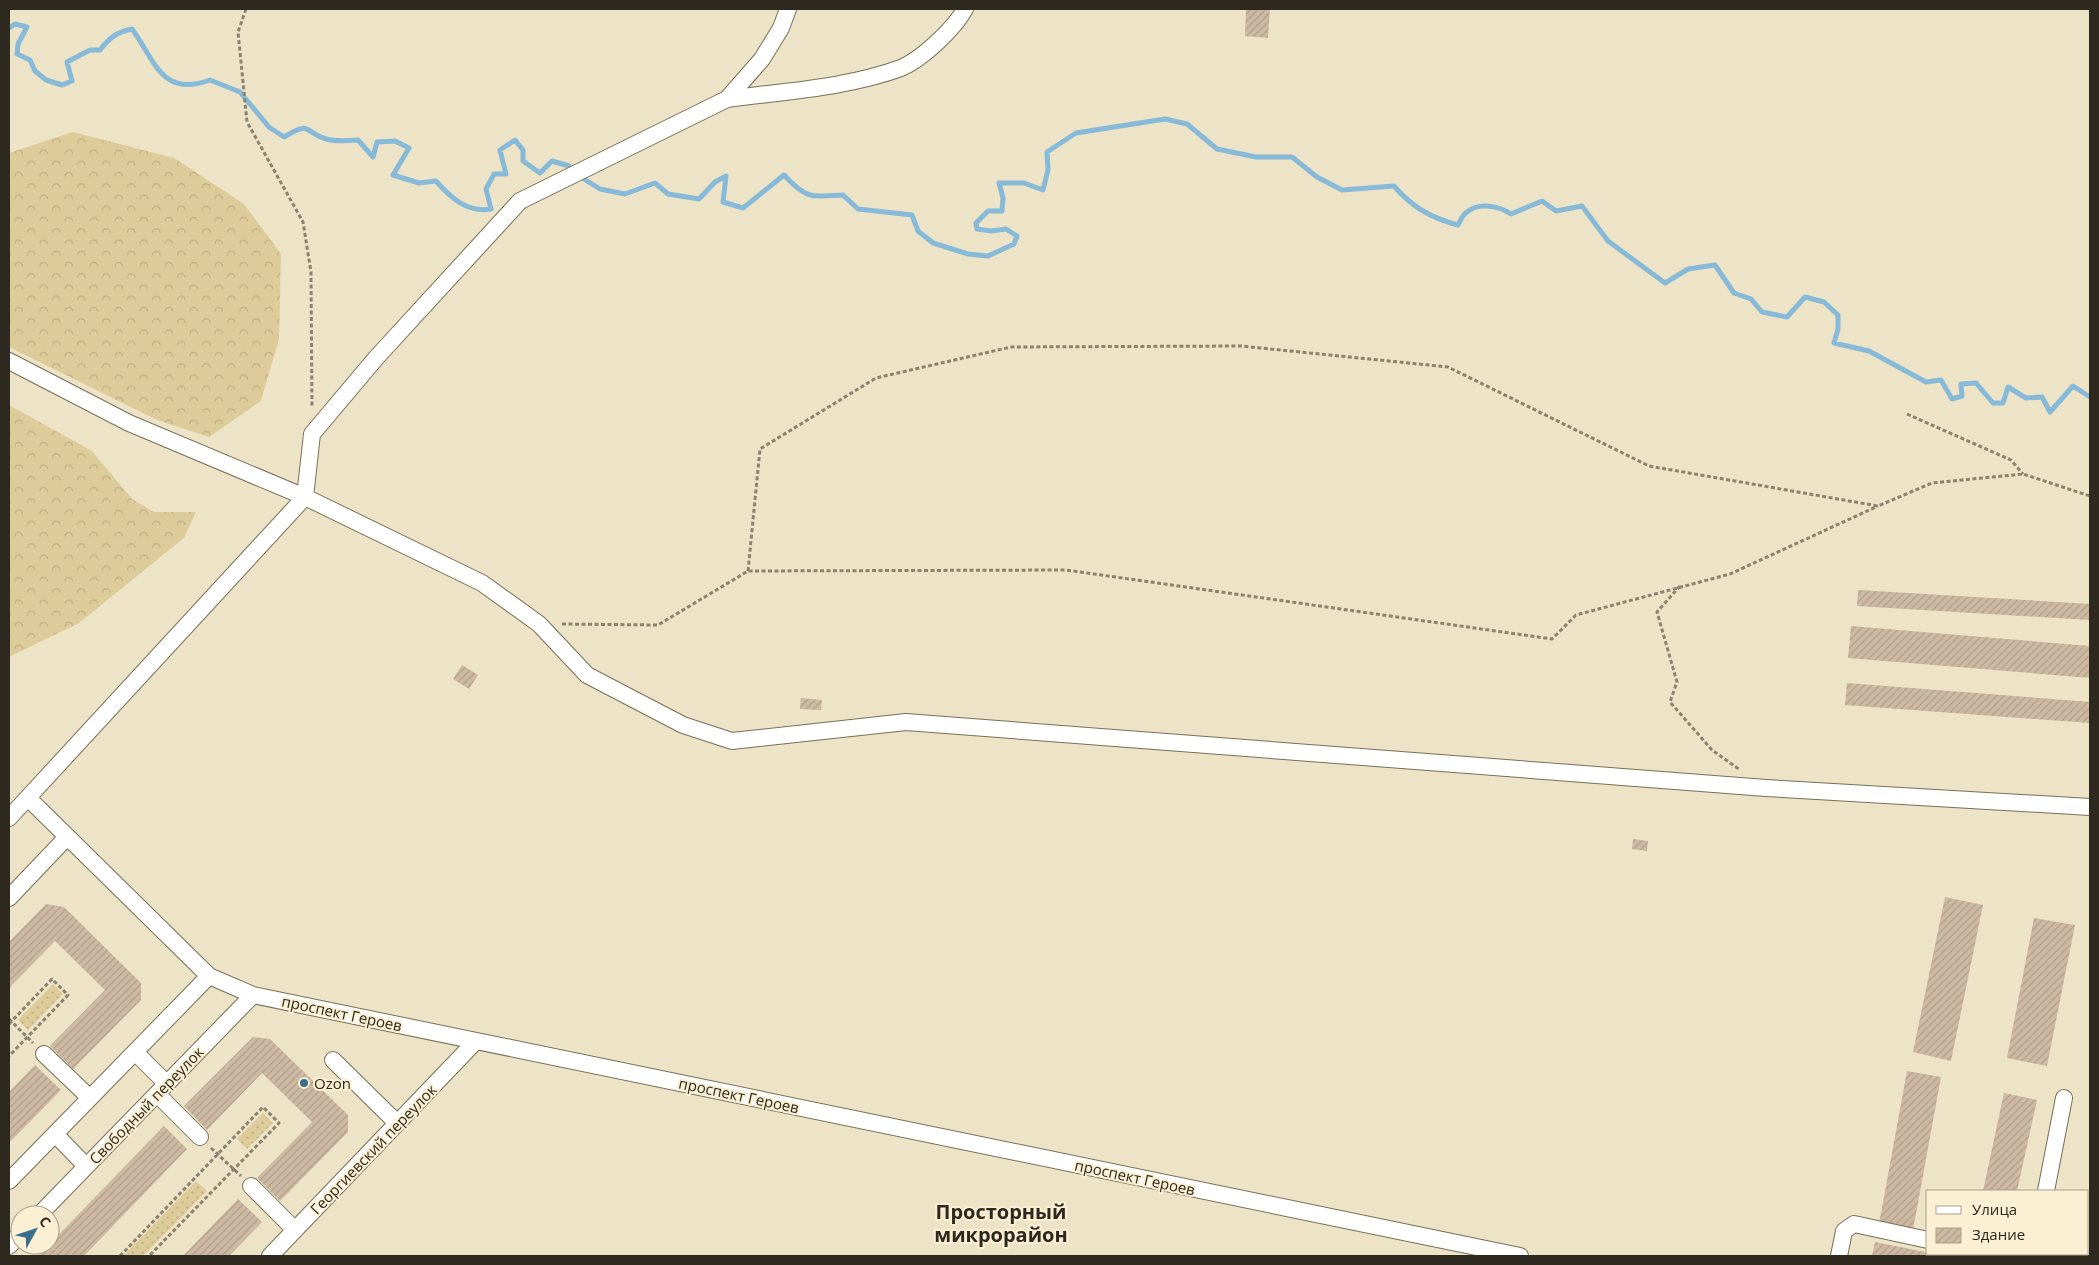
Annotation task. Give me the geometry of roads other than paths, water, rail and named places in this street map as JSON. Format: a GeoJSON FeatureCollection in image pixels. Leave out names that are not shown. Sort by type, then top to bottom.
{"type":"FeatureCollection","features":[{"type":"Feature","properties":{"kind":"street"},"geometry":{"type":"LineString","coordinates":[[727,99],[762,59],[781,28],[788,9]]}},
{"type":"Feature","properties":{"kind":"street"},"geometry":{"type":"LineString","coordinates":[[9,818],[305,497],[312,434],[376,358],[520,202],[727,99],[855,81],[902,67],[938,42],[965,9]]}},
{"type":"Feature","properties":{"kind":"street"},"geometry":{"type":"LineString","coordinates":[[9,360],[129,423],[305,497],[482,582],[539,624],[587,675],[683,725],[732,741],[906,722],[1766,788],[2090,807]]}},
{"type":"Feature","properties":{"kind":"street","name":"проспект Героев"},"geometry":{"type":"LineString","coordinates":[[28,798],[208,976],[254,995],[1520,1256]]}},
{"type":"Feature","properties":{"kind":"street"},"geometry":{"type":"LineString","coordinates":[[9,898],[67,837]]}},
{"type":"Feature","properties":{"kind":"street"},"geometry":{"type":"LineString","coordinates":[[9,1181],[208,976]]}},
{"type":"Feature","properties":{"kind":"street","name":"Свободный переулок"},"geometry":{"type":"LineString","coordinates":[[49,1205],[254,995]]}},
{"type":"Feature","properties":{"kind":"street","name":"Георгиевский переулок"},"geometry":{"type":"LineString","coordinates":[[270,1256],[476,1041]]}},
{"type":"Feature","properties":{"kind":"street"},"geometry":{"type":"LineString","coordinates":[[135,1052],[200,1136]]}},
{"type":"Feature","properties":{"kind":"street"},"geometry":{"type":"LineString","coordinates":[[44,1054],[90,1098]]}},
{"type":"Feature","properties":{"kind":"street"},"geometry":{"type":"LineString","coordinates":[[333,1060],[397,1124]]}},
{"type":"Feature","properties":{"kind":"street"},"geometry":{"type":"LineString","coordinates":[[2046,1190],[2064,1098]]}},
{"type":"Feature","properties":{"kind":"street"},"geometry":{"type":"LineString","coordinates":[[54,1134],[86,1166]]}},
{"type":"Feature","properties":{"kind":"street"},"geometry":{"type":"LineString","coordinates":[[250,1186],[295,1230]]}},
{"type":"Feature","properties":{"kind":"street"},"geometry":{"type":"LineString","coordinates":[[1839,1256],[1844,1230],[1854,1224],[1926,1240]]}},
{"type":"Feature","properties":{"kind":"waterway"},"geometry":{"type":"LineString","coordinates":[[9,28],[15,24],[27,27],[18,44],[17,54],[30,60],[35,71],[46,80],[62,85],[72,81],[67,62],[90,50],[100,50],[114,36],[132,29],[154,64],[170,80],[180,84],[194,84],[210,80],[240,92],[269,127],[284,137],[304,128],[330,140],[358,140],[373,157],[377,142],[395,141],[409,148],[393,175],[419,183],[436,181],[460,203],[474,209],[491,209],[486,189],[494,174],[506,174],[500,150],[515,140],[523,150],[523,161],[540,173],[552,161],[569,166]]}},
{"type":"Feature","properties":{"kind":"waterway"},"geometry":{"type":"LineString","coordinates":[[584,179],[600,189],[625,194],[655,183],[668,194],[699,199],[715,182],[726,176],[723,202],[743,208],[784,175],[798,189],[810,195],[843,195],[858,209],[912,215],[918,231],[933,243],[968,254],[988,256],[1014,244],[1017,236],[1006,229],[991,231],[977,229],[976,223],[988,211],[1002,211],[1003,198],[999,183],[1024,183],[1043,190],[1048,170],[1047,152],[1076,133],[1165,119],[1187,124],[1217,149],[1256,157],[1292,157],[1317,177],[1342,190],[1394,186],[1423,211],[1458,225],[1466,213],[1483,206],[1495,207],[1511,214],[1542,201],[1556,211],[1582,206],[1608,241],[1665,283],[1688,269],[1715,265],[1734,293],[1751,299],[1762,312],[1787,317],[1805,297],[1824,302],[1838,315],[1838,329],[1834,343],[1869,351],[1926,382],[1941,380],[1952,399],[1962,396],[1961,384],[1976,383],[1993,403],[2003,403],[2008,387],[2026,398],[2042,397],[2050,412],[2073,386],[2090,397]]}},
{"type":"Feature","properties":{"kind":"place","name":"Ozon"},"geometry":{"type":"Point","coordinates":[304,1083]}},
{"type":"Feature","properties":{"kind":"district","name":"Просторный микрорайон"},"geometry":{"type":"Point","coordinates":[1001,1222]}}]}
